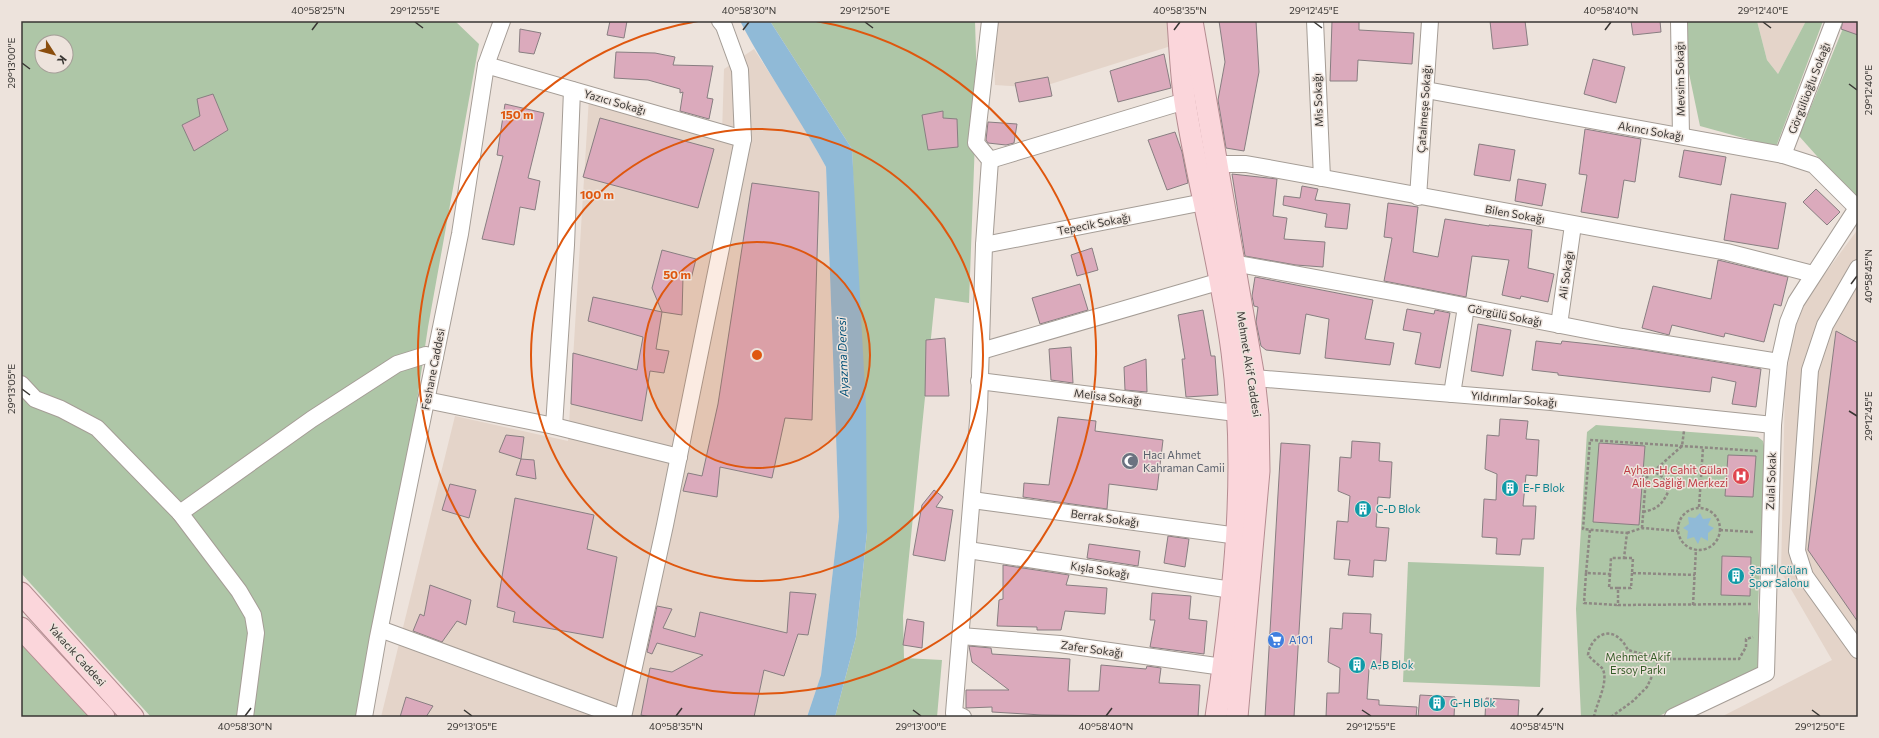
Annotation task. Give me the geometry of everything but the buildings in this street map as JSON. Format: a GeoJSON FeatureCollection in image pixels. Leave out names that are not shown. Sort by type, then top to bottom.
{"type":"FeatureCollection","features":[{"type":"Feature","properties":{"kind":"main road","name":"Mehmet Akif Caddesi"},"geometry":{"type":"LineString","coordinates":[[1178,21],[1185,101],[1221,281],[1232,353],[1236,413],[1240,588],[1237,716]]}},
{"type":"Feature","properties":{"kind":"main road","name":"Mehmet Akif Caddesi"},"geometry":{"type":"LineString","coordinates":[[1192,21],[1254,378],[1258,415],[1259,471],[1240,588],[1223,667],[1216,717]]}},
{"type":"Feature","properties":{"kind":"main road"},"geometry":{"type":"LineString","coordinates":[[1221,281],[1233,263]]}},
{"type":"Feature","properties":{"kind":"main road","name":"Yakacık Caddesi"},"geometry":{"type":"LineString","coordinates":[[21,593],[133,717]]}},
{"type":"Feature","properties":{"kind":"main road","name":"Yakacık Caddesi"},"geometry":{"type":"LineString","coordinates":[[21,628],[104,717]]}},
{"type":"Feature","properties":{"kind":"street","name":"Feshane Caddesi"},"geometry":{"type":"LineString","coordinates":[[364,717],[380,628],[460,234],[486,65],[502,21]]}},
{"type":"Feature","properties":{"kind":"street"},"geometry":{"type":"LineString","coordinates":[[380,628],[622,717],[679,457],[743,139],[740,70],[724,26],[720,21]]}},
{"type":"Feature","properties":{"kind":"street"},"geometry":{"type":"LineString","coordinates":[[963,717],[954,713],[972,500],[979,381],[984,245],[990,160],[976,143],[990,21]]}},
{"type":"Feature","properties":{"kind":"street","name":"Mis Sokağı"},"geometry":{"type":"LineString","coordinates":[[1315,21],[1322,178]]}},
{"type":"Feature","properties":{"kind":"street","name":"Çatalmeşe Sokağı"},"geometry":{"type":"LineString","coordinates":[[1418,197],[1430,21]]}},
{"type":"Feature","properties":{"kind":"street","name":"Mevsim Sokağı"},"geometry":{"type":"LineString","coordinates":[[1679,21],[1681,136]]}},
{"type":"Feature","properties":{"kind":"street","name":"Görgülüoğlu Sokağı"},"geometry":{"type":"LineString","coordinates":[[1783,155],[1834,21]]}},
{"type":"Feature","properties":{"kind":"street","name":"Yazıcı Sokağı"},"geometry":{"type":"LineString","coordinates":[[486,65],[743,139]]}},
{"type":"Feature","properties":{"kind":"street"},"geometry":{"type":"LineString","coordinates":[[554,426],[566,245],[572,90]]}},
{"type":"Feature","properties":{"kind":"street","name":"Akıncı Sokağı"},"geometry":{"type":"LineString","coordinates":[[1426,90],[1783,155],[1814,165],[1857,208]]}},
{"type":"Feature","properties":{"kind":"street"},"geometry":{"type":"LineString","coordinates":[[990,160],[1185,101]]}},
{"type":"Feature","properties":{"kind":"street","name":"Bilen Sokağı"},"geometry":{"type":"LineString","coordinates":[[1216,164],[1246,164],[1418,197],[1727,252],[1813,274]]}},
{"type":"Feature","properties":{"kind":"street","name":"Tepecik Sokağı"},"geometry":{"type":"LineString","coordinates":[[984,245],[1204,202]]}},
{"type":"Feature","properties":{"kind":"street","name":"Zulal Sokak"},"geometry":{"type":"LineString","coordinates":[[1673,717],[1766,673],[1773,425],[1779,362],[1788,322],[1796,302],[1857,208]]}},
{"type":"Feature","properties":{"kind":"street","name":"Ali Sokağı"},"geometry":{"type":"LineString","coordinates":[[1559,326],[1573,224]]}},
{"type":"Feature","properties":{"kind":"street","name":"Görgülü Sokağı"},"geometry":{"type":"LineString","coordinates":[[1233,263],[1559,326],[1779,362]]}},
{"type":"Feature","properties":{"kind":"street"},"geometry":{"type":"LineString","coordinates":[[1858,268],[1825,325],[1810,370],[1797,551],[1805,576],[1858,650]]}},
{"type":"Feature","properties":{"kind":"street"},"geometry":{"type":"LineString","coordinates":[[980,351],[1221,281]]}},
{"type":"Feature","properties":{"kind":"street"},"geometry":{"type":"LineString","coordinates":[[1452,394],[1466,307]]}},
{"type":"Feature","properties":{"kind":"street"},"geometry":{"type":"LineString","coordinates":[[180,513],[312,420],[397,364],[426,355],[435,357]]}},
{"type":"Feature","properties":{"kind":"street","name":"Yıldırımlar Sokağı"},"geometry":{"type":"LineString","coordinates":[[1254,378],[1452,394],[1773,425]]}},
{"type":"Feature","properties":{"kind":"street","name":"Melisa Sokağı"},"geometry":{"type":"LineString","coordinates":[[979,381],[1236,413]]}},
{"type":"Feature","properties":{"kind":"street"},"geometry":{"type":"LineString","coordinates":[[21,384],[35,399],[61,409],[97,428],[180,513],[239,591],[253,615],[256,633],[245,717]]}},
{"type":"Feature","properties":{"kind":"street"},"geometry":{"type":"LineString","coordinates":[[426,400],[554,426],[679,457]]}},
{"type":"Feature","properties":{"kind":"street","name":"Berrak Sokağı"},"geometry":{"type":"LineString","coordinates":[[972,500],[1238,536]]}},
{"type":"Feature","properties":{"kind":"street","name":"Kışla Sokağı"},"geometry":{"type":"LineString","coordinates":[[968,550],[1240,588]]}},
{"type":"Feature","properties":{"kind":"street","name":"Zafer Sokağı"},"geometry":{"type":"LineString","coordinates":[[961,636],[1060,644],[1223,667]]}},
{"type":"Feature","properties":{"kind":"path"},"geometry":{"type":"LineString","coordinates":[[1642,528],[1646,478],[1682,446],[1686,416]]}},
{"type":"Feature","properties":{"kind":"path"},"geometry":{"type":"LineString","coordinates":[[1678,531],[1642,528],[1626,533],[1583,529],[1590,440],[1760,451],[1760,458]]}},
{"type":"Feature","properties":{"kind":"path"},"geometry":{"type":"LineString","coordinates":[[1699,507],[1703,448]]}},
{"type":"Feature","properties":{"kind":"path"},"geometry":{"type":"LineString","coordinates":[[1643,512],[1655,509],[1663,503],[1668,492],[1664,478],[1654,471]]}},
{"type":"Feature","properties":{"kind":"path"},"geometry":{"type":"LineString","coordinates":[[1699,507],[1712,512],[1716,517],[1720,530],[1714,542],[1709,547],[1696,550],[1683,543],[1678,531],[1681,517],[1692,508],[1699,507]]}},
{"type":"Feature","properties":{"kind":"path"},"geometry":{"type":"LineString","coordinates":[[1754,539],[1755,525]]}},
{"type":"Feature","properties":{"kind":"path"},"geometry":{"type":"LineString","coordinates":[[1590,530],[1584,603],[1618,605],[1751,604],[1752,597]]}},
{"type":"Feature","properties":{"kind":"path"},"geometry":{"type":"LineString","coordinates":[[1720,530],[1754,532]]}},
{"type":"Feature","properties":{"kind":"path"},"geometry":{"type":"LineString","coordinates":[[1624,558],[1626,533]]}},
{"type":"Feature","properties":{"kind":"path"},"geometry":{"type":"LineString","coordinates":[[1693,605],[1696,550]]}},
{"type":"Feature","properties":{"kind":"path"},"geometry":{"type":"LineString","coordinates":[[1611,558],[1632,558],[1632,573],[1631,588],[1609,588],[1611,558]]}},
{"type":"Feature","properties":{"kind":"path"},"geometry":{"type":"LineString","coordinates":[[1586,573],[1610,574]]}},
{"type":"Feature","properties":{"kind":"path"},"geometry":{"type":"LineString","coordinates":[[1632,573],[1695,574]]}},
{"type":"Feature","properties":{"kind":"path"},"geometry":{"type":"LineString","coordinates":[[1618,588],[1618,605]]}},
{"type":"Feature","properties":{"kind":"path"},"geometry":{"type":"LineString","coordinates":[[1594,717],[1604,678],[1602,668],[1593,662],[1588,655],[1589,646],[1596,638],[1604,634],[1610,634],[1621,639],[1628,650],[1660,659],[1739,658],[1746,647],[1746,639],[1767,632]]}},
{"type":"Feature","properties":{"kind":"path"},"geometry":{"type":"LineString","coordinates":[[1611,717],[1647,687],[1660,659]]}},
{"type":"Feature","properties":{"kind":"shaded area"},"geometry":{"type":"Polygon","coordinates":[[[992,21],[1169,21],[1171,46],[1038,88],[995,85],[992,21]]]}},
{"type":"Feature","properties":{"kind":"shaded area"},"geometry":{"type":"Polygon","coordinates":[[[1757,21],[1806,21],[1778,74],[1767,60],[1757,21]]]}},
{"type":"Feature","properties":{"kind":"shaded area"},"geometry":{"type":"Polygon","coordinates":[[[754,49],[801,122],[826,167],[839,517],[821,675],[807,717],[381,717],[455,416],[568,441],[589,97],[722,134],[724,69],[754,49]]]}},
{"type":"Feature","properties":{"kind":"shaded area"},"geometry":{"type":"Polygon","coordinates":[[[1858,229],[1858,717],[1721,717],[1832,660],[1781,572],[1785,386],[1793,333],[1807,298],[1858,229]]]}},
{"type":"Feature","properties":{"kind":"green space"},"geometry":{"type":"Polygon","coordinates":[[[21,21],[455,21],[479,44],[428,327],[391,574],[357,717],[151,717],[21,573],[21,21]]]}},
{"type":"Feature","properties":{"kind":"green space"},"geometry":{"type":"Polygon","coordinates":[[[770,21],[975,21],[977,86],[969,303],[935,298],[903,616],[904,658],[942,660],[937,717],[835,717],[856,637],[867,532],[852,149],[770,21]]]}},
{"type":"Feature","properties":{"kind":"green space"},"geometry":{"type":"Polygon","coordinates":[[[1678,21],[1757,21],[1767,60],[1778,74],[1806,21],[1823,21],[1776,147],[1700,126],[1678,21]]]}},
{"type":"Feature","properties":{"kind":"green space"},"geometry":{"type":"Polygon","coordinates":[[[1846,21],[1858,21],[1858,202],[1799,136],[1846,21]]]}},
{"type":"Feature","properties":{"kind":"green space","name":"Mehmet Akif Ersoy Parkı"},"geometry":{"type":"Polygon","coordinates":[[[1596,425],[1758,437],[1763,441],[1765,451],[1758,608],[1763,666],[1657,717],[1581,717],[1576,609],[1587,432],[1596,425]]]}},
{"type":"Feature","properties":{"kind":"green space"},"geometry":{"type":"Polygon","coordinates":[[[1408,562],[1544,567],[1540,687],[1403,682],[1408,562]]]}},
{"type":"Feature","properties":{"kind":"green space"},"geometry":{"type":"Polygon","coordinates":[[[21,643],[90,717],[21,717],[21,643]]]}},
{"type":"Feature","properties":{"kind":"water","name":"Ayazma Deresi"},"geometry":{"type":"Polygon","coordinates":[[[740,21],[770,21],[852,149],[866,408],[867,532],[856,637],[835,717],[807,717],[821,675],[839,517],[826,167],[740,21]]]}},
{"type":"Feature","properties":{"kind":"water"},"geometry":{"type":"Polygon","coordinates":[[[1700,513],[1703,519],[1711,518],[1708,525],[1714,528],[1708,533],[1708,541],[1701,537],[1698,544],[1694,537],[1687,539],[1688,531],[1683,528],[1689,524],[1688,517],[1695,518],[1700,513]]]}},
{"type":"Feature","properties":{"kind":"place","name":"Hacı Ahmet Kahraman Camii"},"geometry":{"type":"Point","coordinates":[1130,461]}},
{"type":"Feature","properties":{"kind":"place","name":"Ayhan-H.Cahit Gülan Aile Sağlığı Merkezi"},"geometry":{"type":"Point","coordinates":[1741,476]}},
{"type":"Feature","properties":{"kind":"place","name":"E-F Blok"},"geometry":{"type":"Point","coordinates":[1510,488]}},
{"type":"Feature","properties":{"kind":"place","name":"C-D Blok"},"geometry":{"type":"Point","coordinates":[1363,509]}},
{"type":"Feature","properties":{"kind":"place","name":"Şamil Gülan Spor Salonu"},"geometry":{"type":"Point","coordinates":[1736,576]}},
{"type":"Feature","properties":{"kind":"place","name":"A101"},"geometry":{"type":"Point","coordinates":[1276,640]}},
{"type":"Feature","properties":{"kind":"place","name":"A-B Blok"},"geometry":{"type":"Point","coordinates":[1357,665]}},
{"type":"Feature","properties":{"kind":"place","name":"G-H Blok"},"geometry":{"type":"Point","coordinates":[1437,703]}}]}
